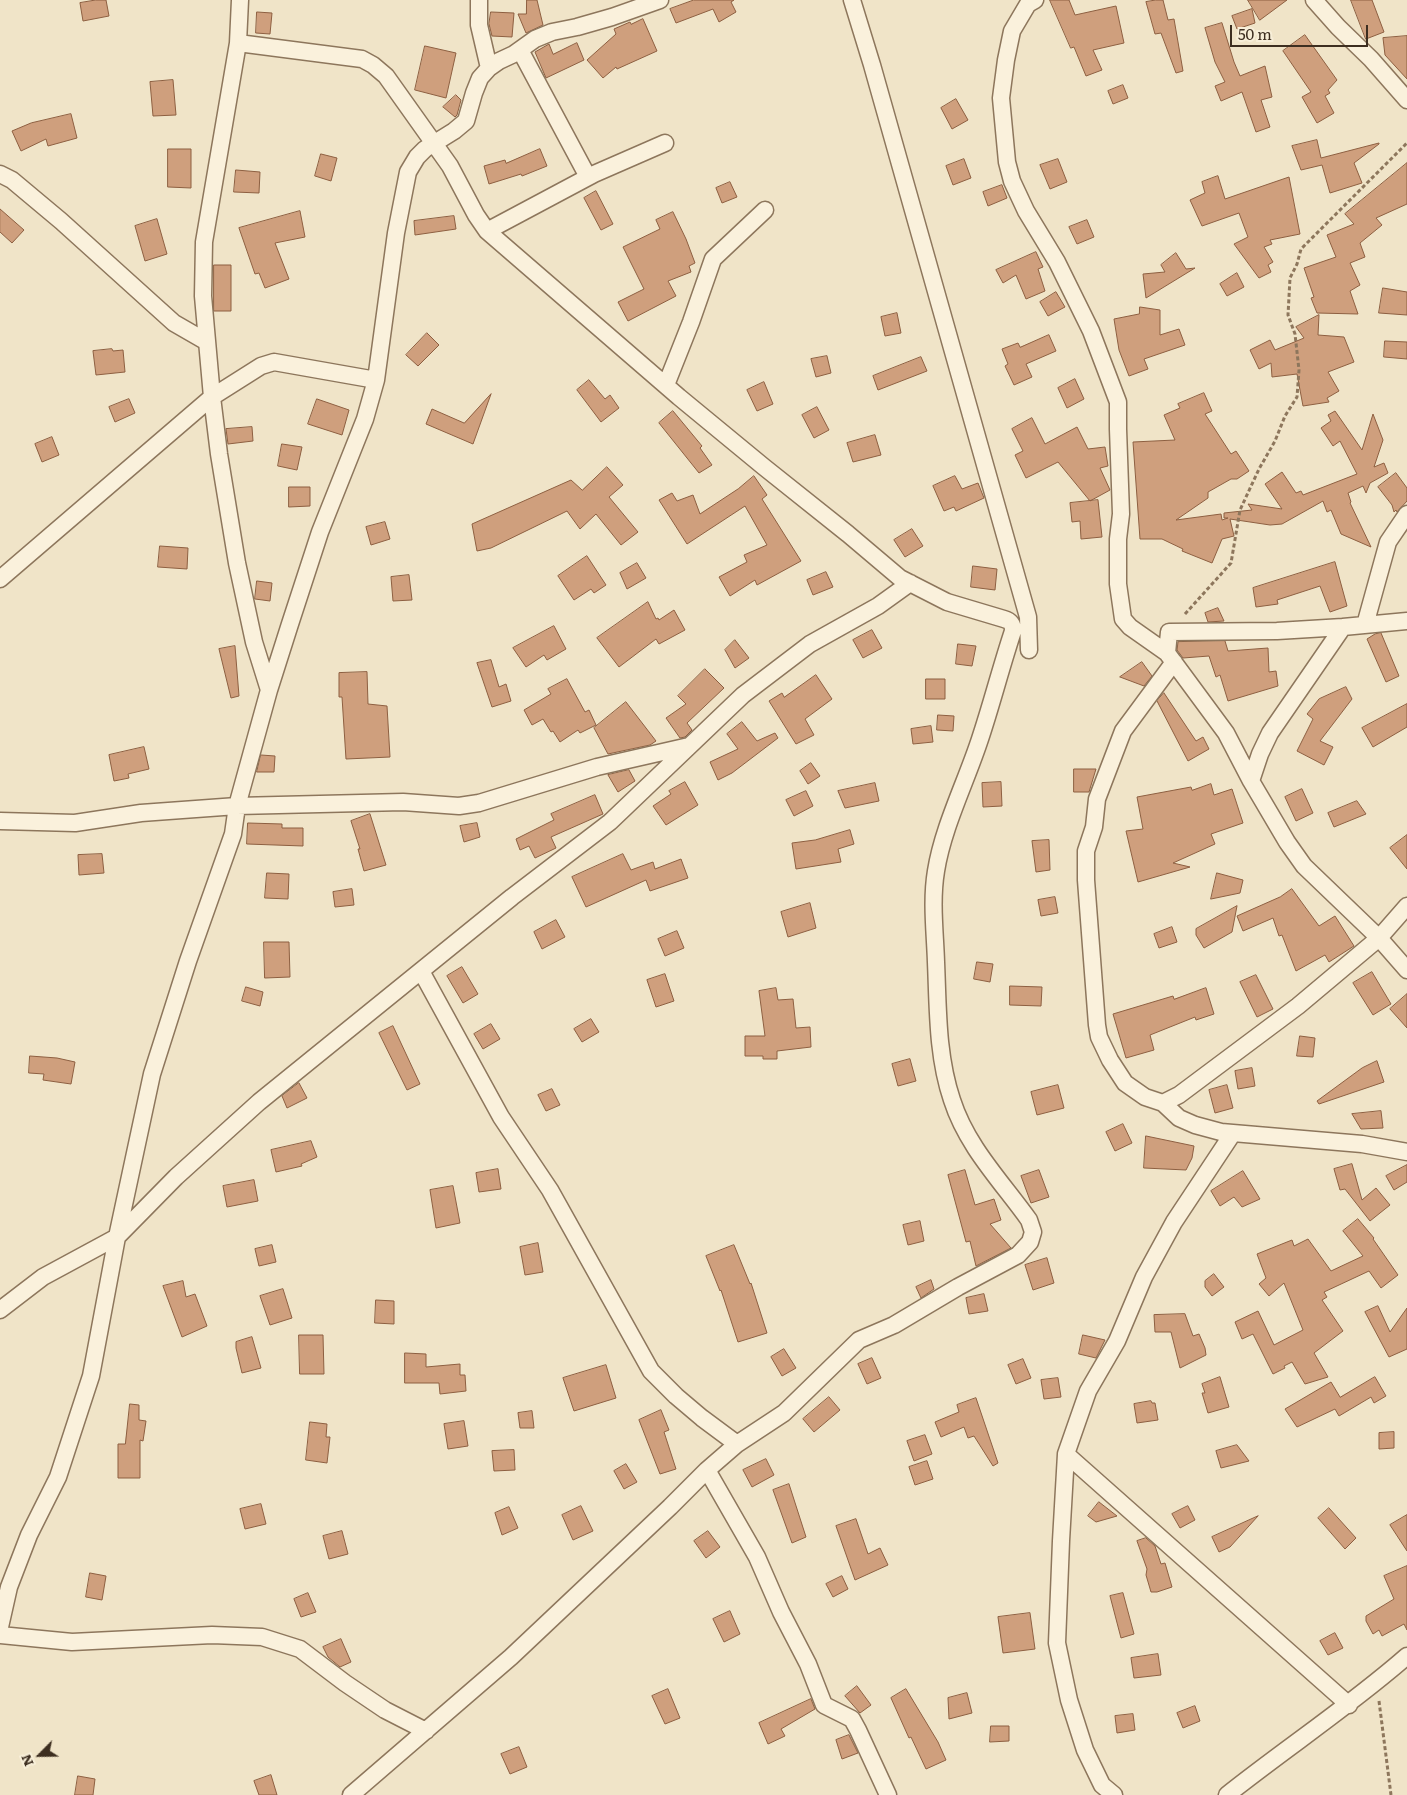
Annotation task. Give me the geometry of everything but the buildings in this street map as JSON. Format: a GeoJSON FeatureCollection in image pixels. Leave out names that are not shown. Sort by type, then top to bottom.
{"type":"FeatureCollection","features":[{"type":"Feature","properties":{"kind":"street"},"geometry":{"type":"LineString","coordinates":[[240,0],[238,43],[204,242],[203,296],[219,454],[237,563],[254,642],[269,690]]}},
{"type":"Feature","properties":{"kind":"street"},"geometry":{"type":"LineString","coordinates":[[479,0],[479,25],[489,68]]}},
{"type":"Feature","properties":{"kind":"street"},"geometry":{"type":"LineString","coordinates":[[0,1627],[9,1587],[29,1535],[58,1476],[91,1376],[117,1237],[152,1074],[232,834],[237,806],[269,690],[320,532],[365,419],[376,380],[396,233],[408,172],[417,158],[433,144],[454,132],[466,121],[480,78],[489,68],[535,39],[552,32],[594,22],[660,0]]}},
{"type":"Feature","properties":{"kind":"street"},"geometry":{"type":"LineString","coordinates":[[852,0],[875,74],[1028,617],[1029,650]]}},
{"type":"Feature","properties":{"kind":"street"},"geometry":{"type":"LineString","coordinates":[[1035,0],[1028,4],[1012,31],[1006,60],[1001,98],[1007,162],[1012,181],[1026,211],[1057,262],[1091,331],[1118,402],[1121,514],[1118,539],[1118,584],[1123,619],[1130,627],[1171,657],[1226,733],[1251,781],[1287,842],[1304,866],[1379,938],[1407,970]]}},
{"type":"Feature","properties":{"kind":"street"},"geometry":{"type":"LineString","coordinates":[[1314,0],[1371,59],[1407,100]]}},
{"type":"Feature","properties":{"kind":"street"},"geometry":{"type":"LineString","coordinates":[[238,43],[362,60],[373,65],[386,76],[450,166],[476,215],[487,231],[666,385],[900,578],[947,602],[1010,621],[1013,625],[1013,631],[980,739],[942,847],[936,871],[934,913],[938,1010],[944,1063],[952,1100],[978,1152],[1030,1220],[1033,1232],[1030,1242],[1018,1255],[958,1287],[894,1325],[860,1340],[784,1413],[737,1444],[706,1470],[670,1507],[511,1658],[351,1795]]}},
{"type":"Feature","properties":{"kind":"street"},"geometry":{"type":"LineString","coordinates":[[520,50],[588,178]]}},
{"type":"Feature","properties":{"kind":"street"},"geometry":{"type":"LineString","coordinates":[[487,231],[588,178],[665,143]]}},
{"type":"Feature","properties":{"kind":"street"},"geometry":{"type":"LineString","coordinates":[[0,174],[12,180],[61,221],[174,323],[207,342]]}},
{"type":"Feature","properties":{"kind":"street"},"geometry":{"type":"LineString","coordinates":[[666,385],[691,322],[713,258],[765,210]]}},
{"type":"Feature","properties":{"kind":"street"},"geometry":{"type":"LineString","coordinates":[[0,579],[212,396],[261,366],[274,362],[376,380]]}},
{"type":"Feature","properties":{"kind":"street"},"geometry":{"type":"LineString","coordinates":[[1365,625],[1388,542],[1407,514]]}},
{"type":"Feature","properties":{"kind":"street"},"geometry":{"type":"LineString","coordinates":[[0,1310],[43,1277],[117,1237],[176,1177],[259,1102],[512,898],[610,822],[743,695],[810,644],[878,606],[910,583]]}},
{"type":"Feature","properties":{"kind":"street"},"geometry":{"type":"LineString","coordinates":[[1407,621],[1295,630],[1169,632],[1171,657],[1123,731],[1097,799],[1094,827],[1086,851],[1086,880],[1097,1025],[1099,1036],[1110,1060],[1125,1083],[1145,1096],[1163,1103],[1179,1118],[1194,1125],[1221,1132],[1362,1144],[1407,1152]]}},
{"type":"Feature","properties":{"kind":"street"},"geometry":{"type":"LineString","coordinates":[[1251,781],[1260,754],[1270,733],[1343,627]]}},
{"type":"Feature","properties":{"kind":"street"},"geometry":{"type":"LineString","coordinates":[[0,821],[75,823],[141,813],[237,806],[403,802],[459,806],[479,803],[597,767],[689,746]]}},
{"type":"Feature","properties":{"kind":"street"},"geometry":{"type":"LineString","coordinates":[[1163,1103],[1178,1095],[1298,1006],[1379,938],[1407,906]]}},
{"type":"Feature","properties":{"kind":"street"},"geometry":{"type":"LineString","coordinates":[[421,971],[501,1117],[550,1190],[651,1371],[695,1413],[737,1444]]}},
{"type":"Feature","properties":{"kind":"street"},"geometry":{"type":"LineString","coordinates":[[1114,1795],[1102,1785],[1085,1750],[1069,1700],[1058,1642],[1066,1454],[1088,1391],[1117,1340],[1144,1277],[1174,1222],[1233,1133]]}},
{"type":"Feature","properties":{"kind":"street"},"geometry":{"type":"LineString","coordinates":[[1066,1454],[1349,1705]]}},
{"type":"Feature","properties":{"kind":"street"},"geometry":{"type":"LineString","coordinates":[[706,1470],[758,1557],[781,1612],[808,1664],[824,1706],[852,1719],[888,1795]]}},
{"type":"Feature","properties":{"kind":"street"},"geometry":{"type":"LineString","coordinates":[[0,1635],[72,1642],[212,1635],[262,1638],[300,1649],[385,1710],[426,1731]]}},
{"type":"Feature","properties":{"kind":"street"},"geometry":{"type":"LineString","coordinates":[[1227,1795],[1271,1760],[1349,1705],[1407,1656]]}},
{"type":"Feature","properties":{"kind":"path"},"geometry":{"type":"LineString","coordinates":[[1169,632],[1201,594],[1232,563],[1240,510],[1259,469],[1275,441],[1285,416],[1297,397],[1298,370],[1295,334],[1288,315],[1290,278],[1297,264],[1301,249],[1407,143]]}},
{"type":"Feature","properties":{"kind":"path"},"geometry":{"type":"LineString","coordinates":[[1376,1683],[1391,1795]]}}]}
